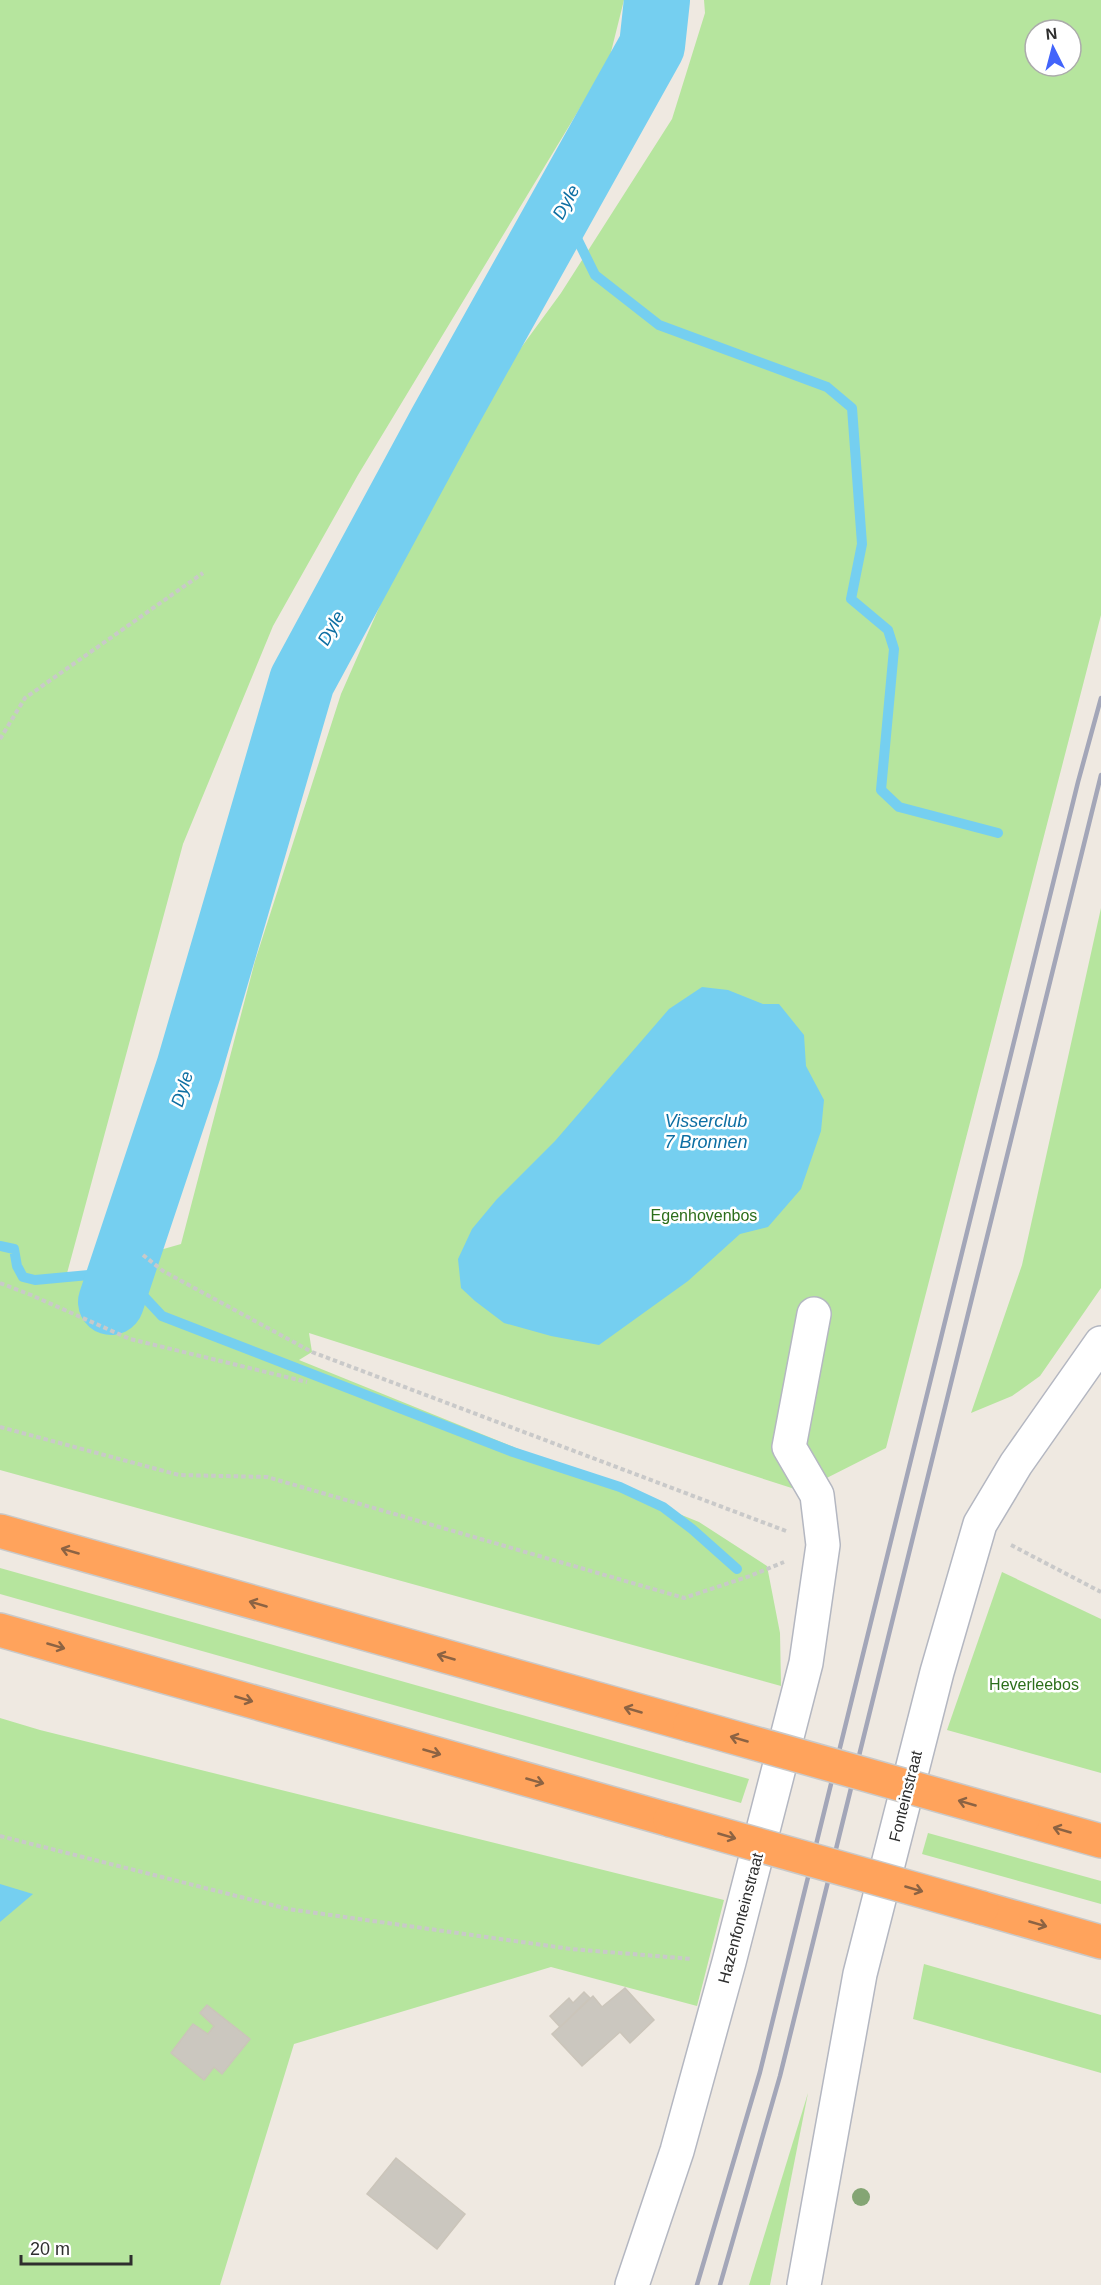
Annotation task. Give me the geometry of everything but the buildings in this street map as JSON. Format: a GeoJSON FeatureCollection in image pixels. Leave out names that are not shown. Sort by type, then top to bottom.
{"type":"FeatureCollection","features":[{"type":"Feature","properties":{"kind":"highway"},"geometry":{"type":"LineString","coordinates":[[0,1531],[1101,1841]]}},
{"type":"Feature","properties":{"kind":"highway"},"geometry":{"type":"LineString","coordinates":[[0,1630],[1101,1942]]}},
{"type":"Feature","properties":{"kind":"street","name":"Hazenfonteinstraat"},"geometry":{"type":"LineString","coordinates":[[632,2285],[677,2151],[729,1962],[806,1664],[823,1545],[817,1496],[789,1448],[814,1314]]}},
{"type":"Feature","properties":{"kind":"street","name":"Fonteinstraat"},"geometry":{"type":"LineString","coordinates":[[804,2285],[860,1974],[937,1672],[980,1524],[1016,1464],[1101,1343]]}},
{"type":"Feature","properties":{"kind":"path"},"geometry":{"type":"LineString","coordinates":[[0,739],[25,698],[202,573]]}},
{"type":"Feature","properties":{"kind":"path"},"geometry":{"type":"LineString","coordinates":[[143,1255],[162,1271],[312,1352],[823,1545]]}},
{"type":"Feature","properties":{"kind":"path"},"geometry":{"type":"LineString","coordinates":[[0,1283],[130,1340],[307,1382]]}},
{"type":"Feature","properties":{"kind":"path"},"geometry":{"type":"LineString","coordinates":[[0,1427],[179,1475],[267,1477],[684,1598],[750,1576],[823,1545]]}},
{"type":"Feature","properties":{"kind":"path"},"geometry":{"type":"LineString","coordinates":[[980,1524],[1019,1551],[1101,1592]]}},
{"type":"Feature","properties":{"kind":"path"},"geometry":{"type":"LineString","coordinates":[[0,1836],[288,1909],[571,1949],[729,1962]]}},
{"type":"Feature","properties":{"kind":"green space","name":"Egenhovenbos"},"geometry":{"type":"Polygon","coordinates":[[[0,0],[624,0],[609,60],[358,475],[273,626],[183,844],[66,1277],[181,1244],[255,961],[341,694],[452,442],[561,293],[672,119],[705,13],[704,0],[1101,0],[1101,615],[886,1448],[801,1491],[309,1333],[312,1352],[299,1360],[699,1522],[767,1566],[780,1633],[781,1686],[0,1470],[0,0]]]}},
{"type":"Feature","properties":{"kind":"green space"},"geometry":{"type":"Polygon","coordinates":[[[1101,908],[1101,1288],[1040,1376],[1012,1396],[971,1413],[1022,1265],[1101,908]]]}},
{"type":"Feature","properties":{"kind":"green space"},"geometry":{"type":"Polygon","coordinates":[[[0,1568],[749,1779],[741,1803],[0,1594],[0,1568]]]}},
{"type":"Feature","properties":{"kind":"green space","name":"Heverleebos"},"geometry":{"type":"Polygon","coordinates":[[[1002,1572],[1101,1619],[1101,1773],[947,1730],[1002,1572]]]}},
{"type":"Feature","properties":{"kind":"green space"},"geometry":{"type":"Polygon","coordinates":[[[0,1718],[40,1730],[724,1900],[697,2006],[551,1967],[294,2044],[220,2285],[0,2285],[0,1718]]]}},
{"type":"Feature","properties":{"kind":"green space"},"geometry":{"type":"Polygon","coordinates":[[[928,1833],[1101,1881],[1101,1904],[922,1854],[928,1833]]]}},
{"type":"Feature","properties":{"kind":"green space"},"geometry":{"type":"Polygon","coordinates":[[[924,1964],[1101,2015],[1101,2073],[913,2019],[924,1964]]]}},
{"type":"Feature","properties":{"kind":"green space"},"geometry":{"type":"Polygon","coordinates":[[[808,2093],[770,2285],[749,2285],[808,2093]]]}},
{"type":"Feature","properties":{"kind":"water","name":"Visserclub 7 Bronnen"},"geometry":{"type":"Polygon","coordinates":[[[702,987],[728,990],[763,1004],[779,1004],[804,1035],[806,1066],[824,1100],[821,1131],[801,1189],[768,1227],[740,1234],[688,1281],[599,1345],[551,1336],[504,1323],[461,1288],[458,1259],[472,1229],[497,1199],[555,1141],[669,1009],[702,987]]]}},
{"type":"Feature","properties":{"kind":"water"},"geometry":{"type":"Polygon","coordinates":[[[0,1884],[33,1894],[0,1922],[0,1884]]]}},
{"type":"Feature","properties":{"kind":"waterway","name":"Dyle"},"geometry":{"type":"LineString","coordinates":[[111,1302],[189,1068],[302,681],[441,424],[652,46],[657,0]]}},
{"type":"Feature","properties":{"kind":"waterway"},"geometry":{"type":"LineString","coordinates":[[562,208],[595,275],[659,325],[827,387],[852,408],[862,544],[851,599],[888,630],[894,649],[881,790],[899,807],[998,833]]}},
{"type":"Feature","properties":{"kind":"waterway"},"geometry":{"type":"LineString","coordinates":[[0,1246],[14,1249],[17,1266],[23,1277],[35,1280],[121,1272],[162,1316],[513,1452],[620,1487],[663,1507],[737,1569]]}},
{"type":"Feature","properties":{"kind":"railway"},"geometry":{"type":"LineString","coordinates":[[697,2285],[760,2072],[1078,782],[1101,698]]}},
{"type":"Feature","properties":{"kind":"railway"},"geometry":{"type":"LineString","coordinates":[[720,2285],[780,2076],[1101,775]]}}]}
